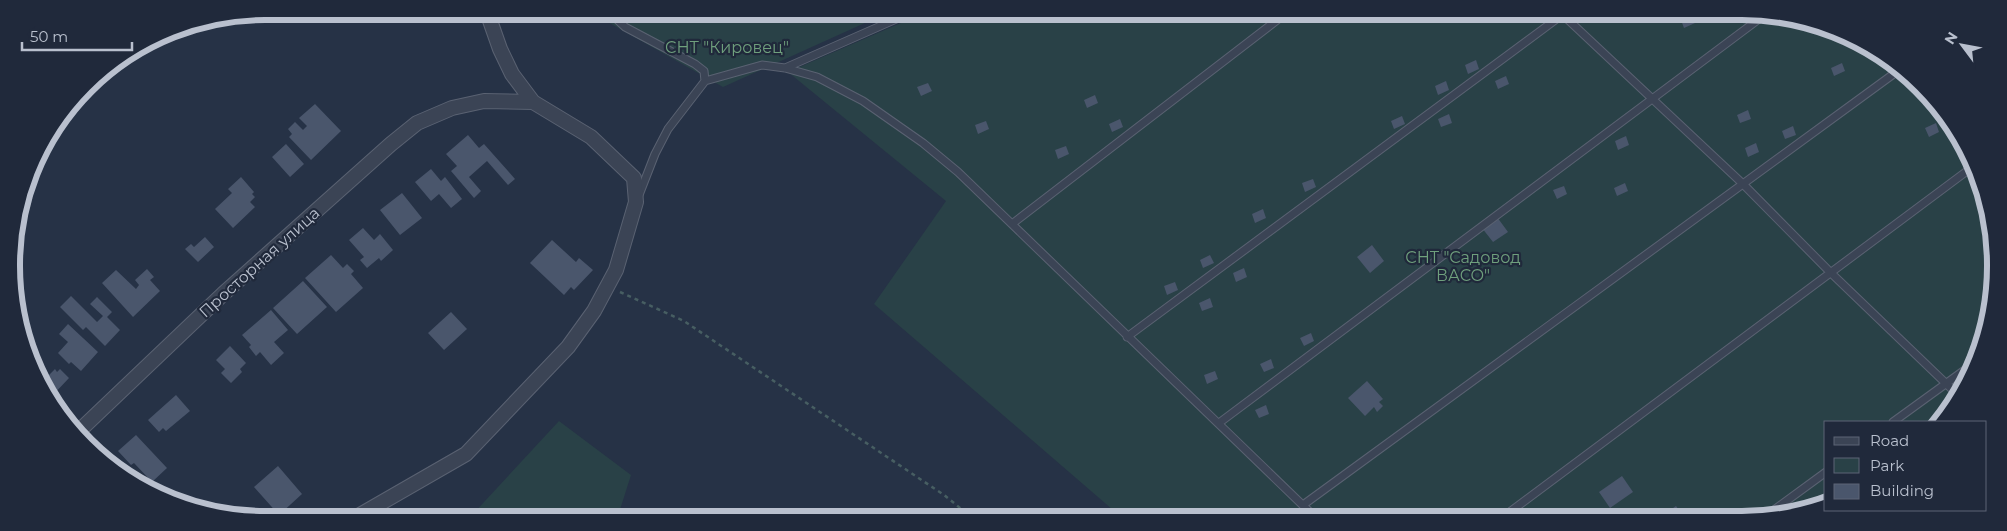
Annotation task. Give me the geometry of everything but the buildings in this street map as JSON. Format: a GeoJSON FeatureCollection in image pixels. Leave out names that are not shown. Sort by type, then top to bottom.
{"type":"FeatureCollection","features":[{"type":"Feature","properties":{"kind":"street"},"geometry":{"type":"LineString","coordinates":[[367,511],[466,454],[568,347],[594,311],[616,270],[636,202],[634,178],[591,137],[533,102],[512,74],[500,49],[490,20]]}},
{"type":"Feature","properties":{"kind":"street","name":"Просторная улица"},"geometry":{"type":"LineString","coordinates":[[82,428],[223,294],[417,123],[452,108],[484,101],[533,102]]}},
{"type":"Feature","properties":{"kind":"lane"},"geometry":{"type":"LineString","coordinates":[[618,20],[625,27],[696,64],[704,71],[705,81]]}},
{"type":"Feature","properties":{"kind":"lane"},"geometry":{"type":"LineString","coordinates":[[785,68],[894,20]]}},
{"type":"Feature","properties":{"kind":"lane"},"geometry":{"type":"LineString","coordinates":[[1012,224],[1276,20]]}},
{"type":"Feature","properties":{"kind":"lane"},"geometry":{"type":"LineString","coordinates":[[1127,337],[1555,20]]}},
{"type":"Feature","properties":{"kind":"lane"},"geometry":{"type":"LineString","coordinates":[[1567,20],[1743,184],[1830,272],[1953,390]]}},
{"type":"Feature","properties":{"kind":"lane"},"geometry":{"type":"LineString","coordinates":[[1220,423],[1756,21]]}},
{"type":"Feature","properties":{"kind":"lane"},"geometry":{"type":"LineString","coordinates":[[636,202],[655,154],[668,129],[705,81],[762,65],[785,68],[817,77],[870,106],[923,143],[951,166],[1127,337],[1220,423],[1309,511]]}},
{"type":"Feature","properties":{"kind":"lane"},"geometry":{"type":"LineString","coordinates":[[1303,505],[1894,74]]}},
{"type":"Feature","properties":{"kind":"lane"},"geometry":{"type":"LineString","coordinates":[[1511,511],[1967,171]]}},
{"type":"Feature","properties":{"kind":"lane"},"geometry":{"type":"LineString","coordinates":[[1894,421],[1964,370]]}},
{"type":"Feature","properties":{"kind":"lane"},"geometry":{"type":"LineString","coordinates":[[1776,509],[1824,473]]}},
{"type":"Feature","properties":{"kind":"path"},"geometry":{"type":"LineString","coordinates":[[607,286],[684,321],[944,495],[964,511]]}},
{"type":"Feature","properties":{"kind":"green space","name":"СНТ \"Кировец\""},"geometry":{"type":"Polygon","coordinates":[[[604,20],[871,20],[723,87],[604,20]]]}},
{"type":"Feature","properties":{"kind":"green space","name":"СНТ \"Садовод ВАСО\""},"geometry":{"type":"Polygon","coordinates":[[[908,20],[1741,20],[1774,22],[1805,28],[1850,45],[1878,61],[1915,92],[1946,129],[1962,157],[1974,187],[1985,233],[1987,266],[1985,298],[1979,329],[1962,374],[1946,402],[1931,421],[1824,421],[1824,496],[1805,503],[1774,509],[1741,511],[1114,511],[874,304],[946,201],[788,72],[908,20]]]}},
{"type":"Feature","properties":{"kind":"green space"},"geometry":{"type":"Polygon","coordinates":[[[559,421],[631,475],[620,511],[476,511],[559,421]]]}}]}
